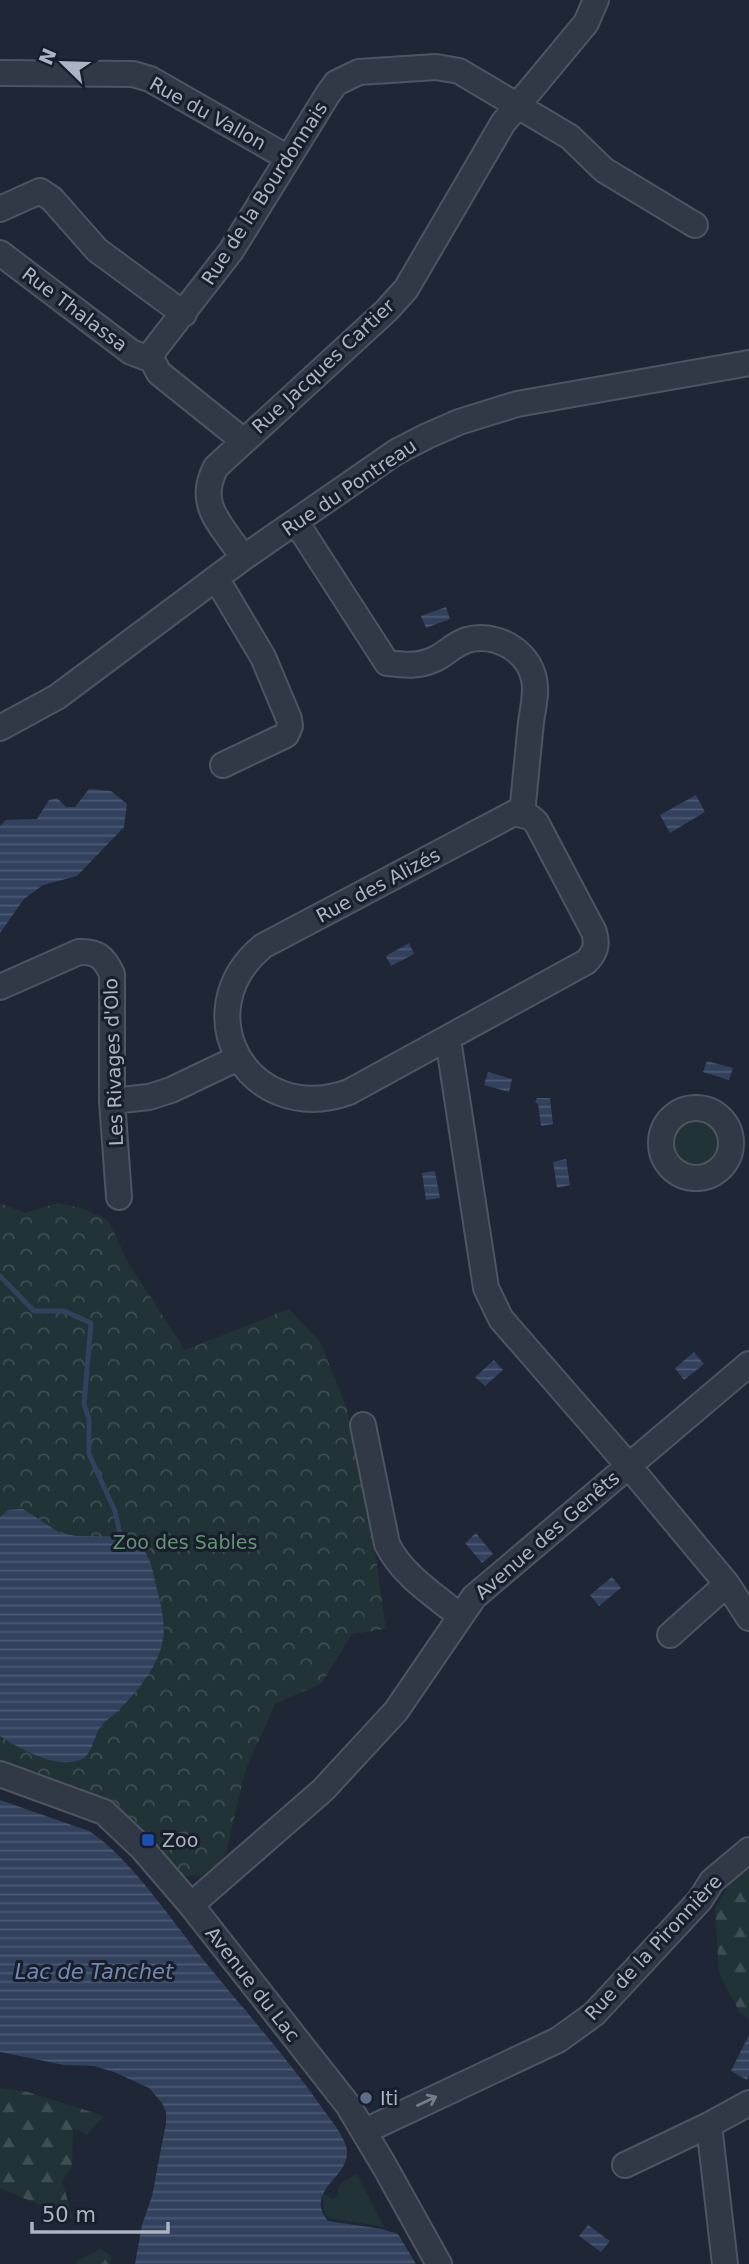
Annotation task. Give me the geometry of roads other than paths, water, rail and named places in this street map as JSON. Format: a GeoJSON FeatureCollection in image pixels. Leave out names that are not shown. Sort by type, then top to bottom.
{"type":"FeatureCollection","features":[{"type":"Feature","properties":{"kind":"street","name":"Rue Jacques Cartier"},"geometry":{"type":"LineString","coordinates":[[243,558],[207,502],[207,489],[216,467],[386,311],[406,289],[492,140],[515,106],[586,23],[596,0]]}},
{"type":"Feature","properties":{"kind":"street","name":"Rue de la Bourdonnais"},"geometry":{"type":"LineString","coordinates":[[152,360],[154,351],[231,251],[336,83],[359,72],[447,67],[458,71],[570,137],[604,170],[695,225]]}},
{"type":"Feature","properties":{"kind":"street","name":"Rue du Vallon"},"geometry":{"type":"LineString","coordinates":[[0,74],[125,74],[150,79],[288,158]]}},
{"type":"Feature","properties":{"kind":"street"},"geometry":{"type":"LineString","coordinates":[[0,209],[40,191],[52,199],[97,250],[184,314]]}},
{"type":"Feature","properties":{"kind":"street","name":"Rue Thalassa"},"geometry":{"type":"LineString","coordinates":[[0,253],[131,352],[152,360]]}},
{"type":"Feature","properties":{"kind":"street"},"geometry":{"type":"LineString","coordinates":[[152,360],[159,373],[242,441]]}},
{"type":"Feature","properties":{"kind":"street","name":"Rue du Pontreau"},"geometry":{"type":"LineString","coordinates":[[0,728],[57,697],[243,558],[396,452],[459,422],[517,404],[749,363]]}},
{"type":"Feature","properties":{"kind":"street"},"geometry":{"type":"LineString","coordinates":[[296,522],[387,663],[412,667],[436,659],[451,647],[479,638],[492,639],[507,645],[528,663],[535,688],[522,814]]}},
{"type":"Feature","properties":{"kind":"street"},"geometry":{"type":"LineString","coordinates":[[216,578],[262,657],[290,726],[286,735],[223,765]]}},
{"type":"Feature","properties":{"kind":"street","name":"Rue des Alizés"},"geometry":{"type":"LineString","coordinates":[[522,814],[536,822],[594,932],[596,946],[586,962],[448,1039],[349,1092],[330,1099],[312,1101],[273,1091],[257,1081],[238,1058],[231,1038],[228,1009],[235,981],[251,957],[263,947],[506,816],[522,814]]}},
{"type":"Feature","properties":{"kind":"street","name":"Les Rivages d'Olo"},"geometry":{"type":"LineString","coordinates":[[0,987],[79,952],[100,954],[112,974],[112,1101],[119,1197]]}},
{"type":"Feature","properties":{"kind":"street"},"geometry":{"type":"LineString","coordinates":[[448,1039],[486,1288],[501,1319],[727,1584],[749,1618]]}},
{"type":"Feature","properties":{"kind":"street"},"geometry":{"type":"LineString","coordinates":[[112,1101],[149,1097],[171,1090],[238,1058]]}},
{"type":"Feature","properties":{"kind":"street","name":"Avenue des Genêts"},"geometry":{"type":"LineString","coordinates":[[191,1905],[323,1790],[396,1711],[474,1597],[749,1364]]}},
{"type":"Feature","properties":{"kind":"street"},"geometry":{"type":"LineString","coordinates":[[363,1425],[387,1544],[393,1556],[401,1568],[460,1616]]}},
{"type":"Feature","properties":{"kind":"street"},"geometry":{"type":"LineString","coordinates":[[670,1635],[727,1584]]}},
{"type":"Feature","properties":{"kind":"street","name":"Avenue du Lac"},"geometry":{"type":"LineString","coordinates":[[0,1774],[104,1812],[142,1848],[191,1905],[339,2094],[365,2131],[439,2264]]}},
{"type":"Feature","properties":{"kind":"street","name":"Rue de la Pironnière"},"geometry":{"type":"LineString","coordinates":[[365,2131],[558,2040],[594,2014],[700,1900],[712,1881],[749,1850]]}},
{"type":"Feature","properties":{"kind":"street"},"geometry":{"type":"LineString","coordinates":[[625,2165],[749,2103]]}},
{"type":"Feature","properties":{"kind":"street"},"geometry":{"type":"LineString","coordinates":[[709,2125],[725,2264]]}},
{"type":"Feature","properties":{"kind":"water"},"geometry":{"type":"Polygon","coordinates":[[[446,607],[450,619],[426,628],[421,616],[446,607]]]}},
{"type":"Feature","properties":{"kind":"water"},"geometry":{"type":"Polygon","coordinates":[[[89,789],[111,791],[127,804],[124,827],[77,876],[43,885],[24,899],[0,933],[0,826],[6,820],[37,819],[49,800],[57,798],[66,807],[75,807],[89,789]]]}},
{"type":"Feature","properties":{"kind":"water"},"geometry":{"type":"Polygon","coordinates":[[[696,795],[705,812],[670,833],[660,815],[696,795]]]}},
{"type":"Feature","properties":{"kind":"water"},"geometry":{"type":"Polygon","coordinates":[[[409,943],[414,954],[391,966],[386,956],[409,943]]]}},
{"type":"Feature","properties":{"kind":"water"},"geometry":{"type":"Polygon","coordinates":[[[707,1061],[733,1068],[729,1080],[703,1072],[707,1061]]]}},
{"type":"Feature","properties":{"kind":"water"},"geometry":{"type":"Polygon","coordinates":[[[488,1072],[512,1079],[509,1092],[484,1085],[488,1072]]]}},
{"type":"Feature","properties":{"kind":"water"},"geometry":{"type":"Polygon","coordinates":[[[537,1098],[550,1098],[553,1124],[541,1126],[538,1104],[535,1102],[537,1098]]]}},
{"type":"Feature","properties":{"kind":"water"},"geometry":{"type":"Polygon","coordinates":[[[566,1159],[570,1185],[557,1188],[553,1162],[566,1159]]]}},
{"type":"Feature","properties":{"kind":"water"},"geometry":{"type":"Polygon","coordinates":[[[435,1171],[440,1198],[426,1200],[422,1173],[435,1171]]]}},
{"type":"Feature","properties":{"kind":"water"},"geometry":{"type":"Polygon","coordinates":[[[694,1352],[704,1364],[684,1380],[675,1368],[694,1352]]]}},
{"type":"Feature","properties":{"kind":"water"},"geometry":{"type":"Polygon","coordinates":[[[494,1360],[503,1370],[485,1386],[475,1377],[494,1360]]]}},
{"type":"Feature","properties":{"kind":"water"},"geometry":{"type":"Polygon","coordinates":[[[23,1509],[60,1533],[128,1537],[144,1550],[154,1574],[164,1625],[161,1649],[146,1678],[102,1725],[88,1754],[80,1760],[49,1760],[0,1736],[0,1517],[8,1510],[23,1509]]]}},
{"type":"Feature","properties":{"kind":"water"},"geometry":{"type":"Polygon","coordinates":[[[476,1533],[493,1554],[482,1563],[465,1543],[476,1533]]]}},
{"type":"Feature","properties":{"kind":"water"},"geometry":{"type":"Polygon","coordinates":[[[612,1577],[621,1588],[599,1606],[590,1595],[612,1577]]]}},
{"type":"Feature","properties":{"kind":"water","name":"Lac de Tanchet"},"geometry":{"type":"Polygon","coordinates":[[[0,1800],[89,1831],[136,1874],[293,2068],[341,2135],[347,2157],[321,2200],[322,2210],[328,2221],[398,2234],[416,2264],[135,2264],[142,2225],[152,2196],[166,2112],[149,2088],[114,2072],[94,2066],[64,2065],[0,2052],[0,1800]]]}},
{"type":"Feature","properties":{"kind":"water"},"geometry":{"type":"Polygon","coordinates":[[[749,2035],[749,2076],[747,2080],[731,2071],[749,2035]]]}},
{"type":"Feature","properties":{"kind":"water"},"geometry":{"type":"Polygon","coordinates":[[[588,2225],[610,2241],[601,2252],[579,2236],[588,2225]]]}},
{"type":"Feature","properties":{"kind":"waterway"},"geometry":{"type":"LineString","coordinates":[[0,1276],[34,1311],[64,1311],[91,1323],[84,1404],[89,1419],[89,1454],[115,1511],[122,1544]]}},
{"type":"Feature","properties":{"kind":"place","name":"Zoo"},"geometry":{"type":"Point","coordinates":[148,1840]}},
{"type":"Feature","properties":{"kind":"place","name":"Iti"},"geometry":{"type":"Point","coordinates":[366,2098]}},
{"type":"Feature","properties":{"kind":"park label","name":"Zoo des Sables"},"geometry":{"type":"Point","coordinates":[185,1542]}}]}
